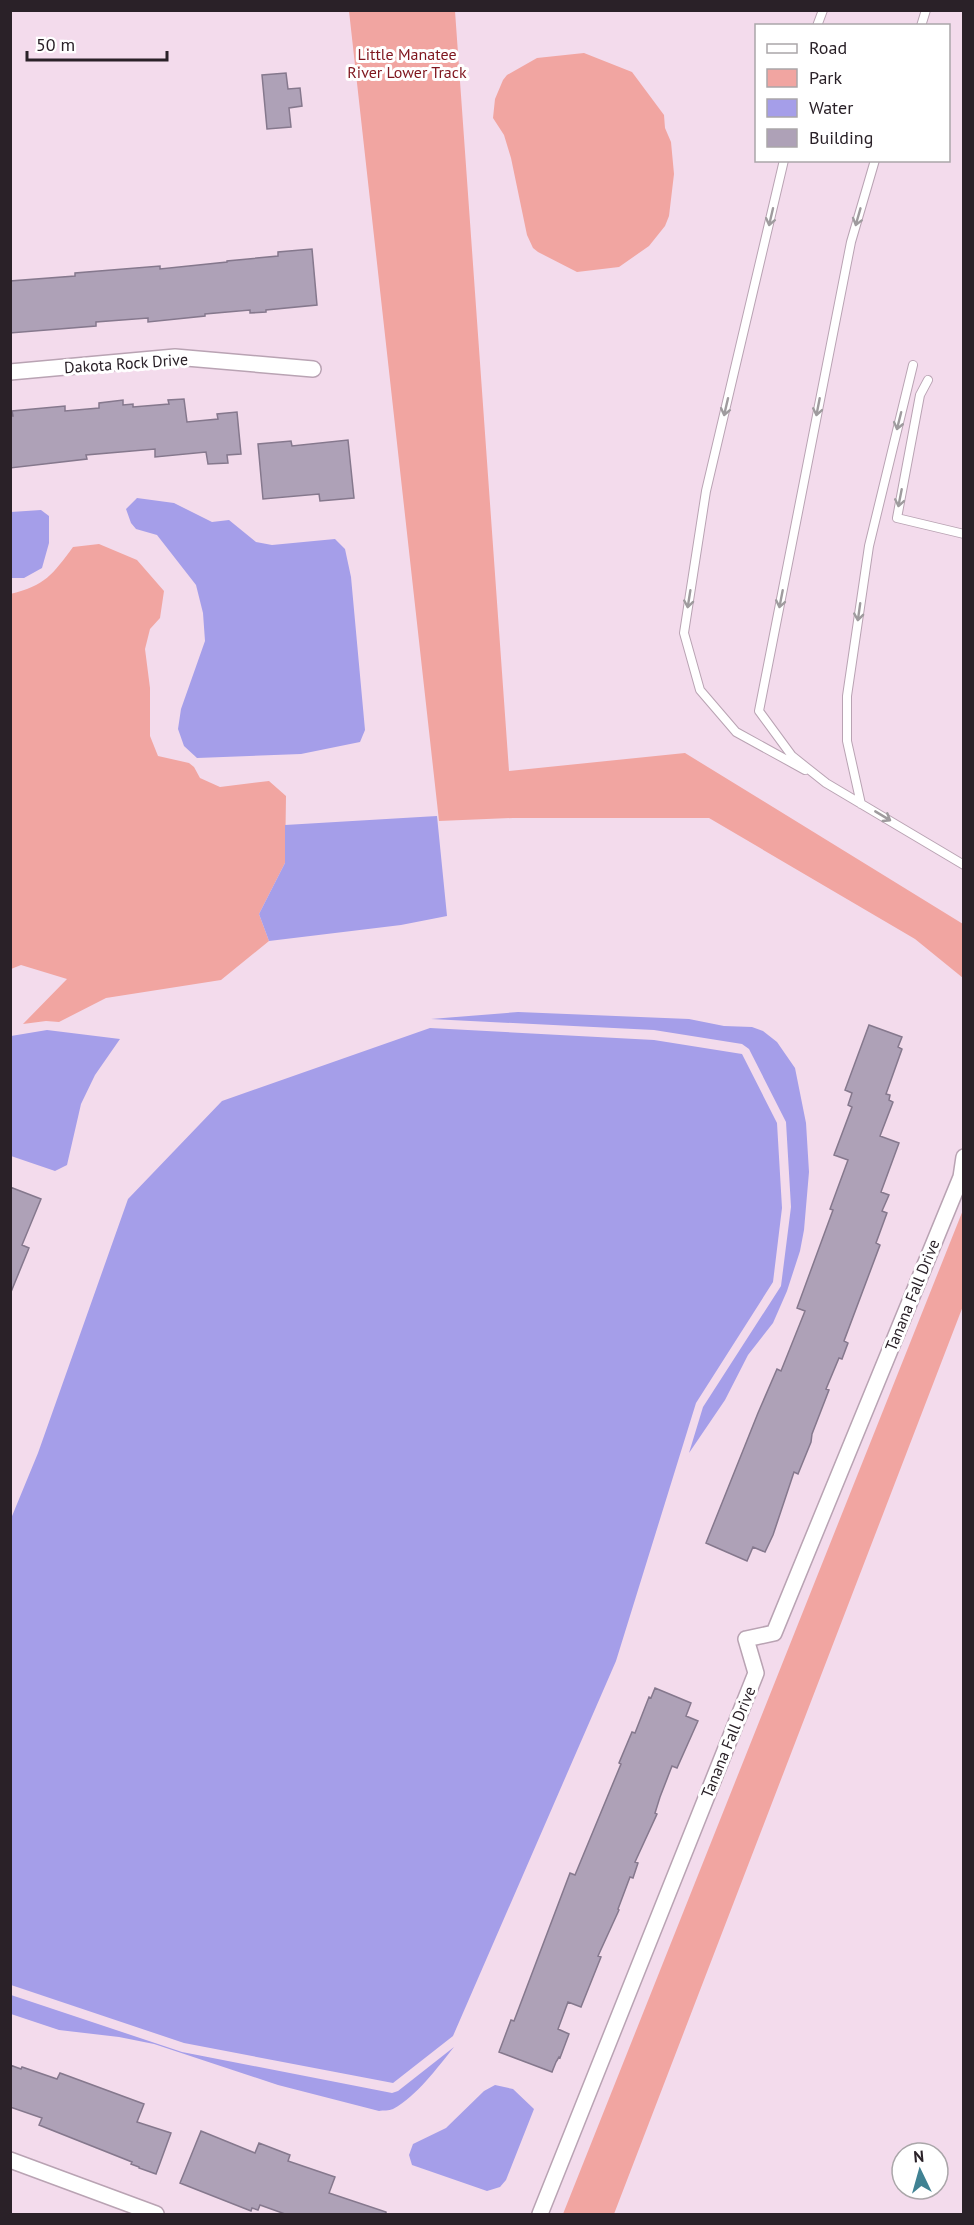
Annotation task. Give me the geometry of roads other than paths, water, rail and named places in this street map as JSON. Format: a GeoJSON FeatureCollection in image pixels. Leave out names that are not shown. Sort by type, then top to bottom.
{"type":"FeatureCollection","features":[{"type":"Feature","properties":{"kind":"street","name":"Dakota Rock Drive"},"geometry":{"type":"LineString","coordinates":[[10,372],[176,357],[313,369]]}},
{"type":"Feature","properties":{"kind":"street","name":"Tanana Fall Drive"},"geometry":{"type":"LineString","coordinates":[[540,2214],[756,1673],[746,1639],[774,1633],[961,1177],[963,1157]]}},
{"type":"Feature","properties":{"kind":"street"},"geometry":{"type":"LineString","coordinates":[[10,2160],[156,2214]]}},
{"type":"Feature","properties":{"kind":"lane"},"geometry":{"type":"LineString","coordinates":[[784,162],[706,491],[684,633],[700,690],[736,732],[963,864]]}},
{"type":"Feature","properties":{"kind":"lane"},"geometry":{"type":"LineString","coordinates":[[826,783],[792,756],[759,711],[850,242],[873,162]]}},
{"type":"Feature","properties":{"kind":"lane"},"geometry":{"type":"LineString","coordinates":[[861,804],[847,741],[847,696],[869,546],[913,364]]}},
{"type":"Feature","properties":{"kind":"lane"},"geometry":{"type":"LineString","coordinates":[[928,380],[920,395],[897,518],[963,534]]}},
{"type":"Feature","properties":{"kind":"water"},"geometry":{"type":"Polygon","coordinates":[[[137,498],[174,503],[212,522],[229,520],[256,542],[272,545],[335,539],[345,549],[351,577],[365,730],[360,742],[301,754],[197,758],[184,746],[178,729],[181,709],[205,641],[203,613],[196,585],[157,535],[136,529],[131,523],[126,509],[137,498]]]}},
{"type":"Feature","properties":{"kind":"water"},"geometry":{"type":"Polygon","coordinates":[[[41,510],[49,516],[49,543],[42,568],[24,578],[11,578],[11,512],[41,510]]]}},
{"type":"Feature","properties":{"kind":"water"},"geometry":{"type":"Polygon","coordinates":[[[437,816],[447,916],[401,925],[269,941],[259,914],[285,863],[285,825],[437,816]]]}},
{"type":"Feature","properties":{"kind":"water"},"geometry":{"type":"Polygon","coordinates":[[[518,1012],[689,1019],[724,1026],[752,1027],[763,1031],[777,1042],[795,1068],[806,1123],[809,1172],[800,1251],[787,1291],[773,1323],[748,1355],[725,1400],[689,1453],[703,1407],[781,1286],[791,1207],[786,1122],[749,1049],[742,1044],[654,1030],[431,1019],[518,1012]]]}},
{"type":"Feature","properties":{"kind":"water"},"geometry":{"type":"Polygon","coordinates":[[[430,1028],[654,1040],[742,1054],[777,1123],[782,1208],[773,1282],[696,1403],[616,1661],[453,2036],[393,2083],[184,2043],[11,1985],[10,1521],[38,1453],[128,1199],[222,1101],[430,1028]]]}},
{"type":"Feature","properties":{"kind":"water"},"geometry":{"type":"Polygon","coordinates":[[[47,1030],[120,1039],[95,1075],[81,1104],[67,1165],[55,1171],[11,1156],[11,1036],[47,1030]]]}},
{"type":"Feature","properties":{"kind":"water"},"geometry":{"type":"Polygon","coordinates":[[[11,1995],[182,2052],[392,2093],[398,2091],[454,2047],[410,2097],[393,2109],[379,2111],[278,2085],[154,2044],[119,2037],[59,2030],[11,2014],[11,1995]]]}},
{"type":"Feature","properties":{"kind":"water"},"geometry":{"type":"Polygon","coordinates":[[[495,2085],[513,2089],[534,2109],[506,2180],[500,2187],[487,2191],[412,2165],[409,2155],[413,2144],[446,2128],[484,2091],[495,2085]]]}},
{"type":"Feature","properties":{"kind":"park label","name":"Little Manatee River Lower Track"},"geometry":{"type":"Point","coordinates":[407,63]}}]}
